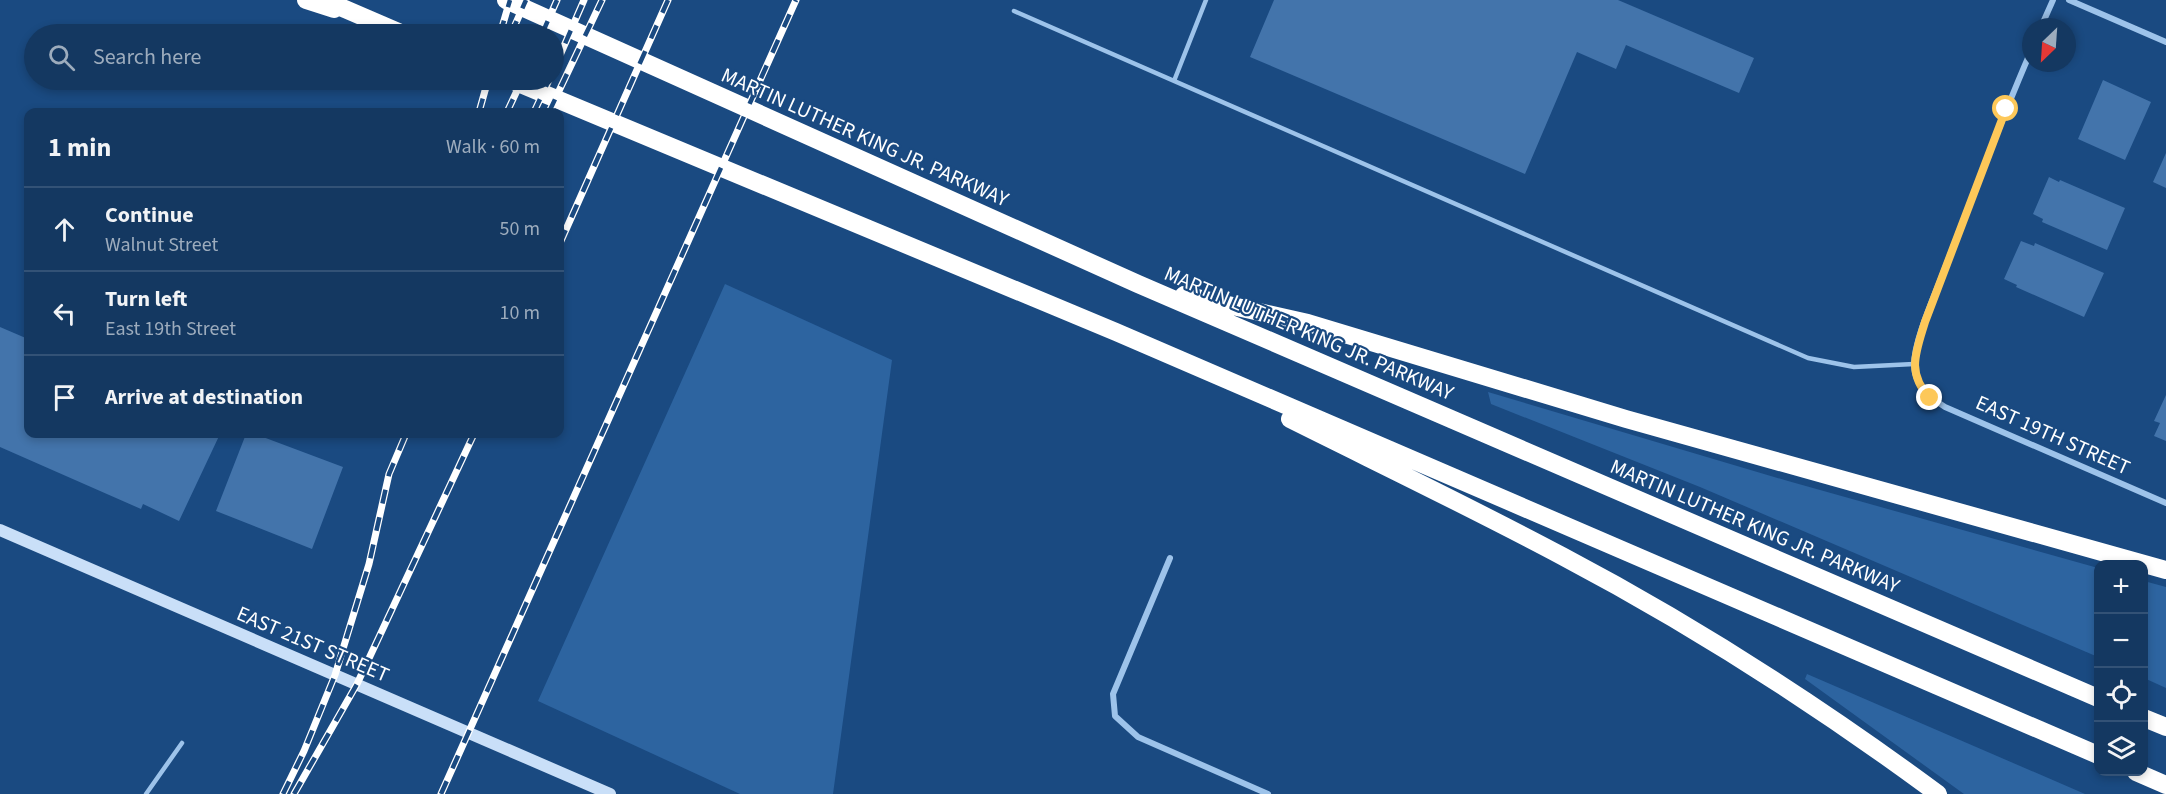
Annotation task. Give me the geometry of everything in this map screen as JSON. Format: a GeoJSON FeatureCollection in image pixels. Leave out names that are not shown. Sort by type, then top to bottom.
{"type":"FeatureCollection","features":[{"type":"Feature","properties":{"kind":"highway"},"geometry":{"type":"LineString","coordinates":[[306,0],[362,17]]}},
{"type":"Feature","properties":{"kind":"highway"},"geometry":{"type":"LineString","coordinates":[[324,0],[379,24]]}},
{"type":"Feature","properties":{"kind":"highway","name":"MARTIN LUTHER KING JR. PARKWAY"},"geometry":{"type":"LineString","coordinates":[[506,0],[559,24]]}},
{"type":"Feature","properties":{"kind":"highway","name":"MARTIN LUTHER KING JR. PARKWAY"},"geometry":{"type":"LineString","coordinates":[[564,26],[1138,284],[2094,696]]}},
{"type":"Feature","properties":{"kind":"highway"},"geometry":{"type":"LineString","coordinates":[[535,90],[1116,332],[2094,753]]}},
{"type":"Feature","properties":{"kind":"highway"},"geometry":{"type":"LineString","coordinates":[[1138,284],[1308,323],[1626,419],[2166,570]]}},
{"type":"Feature","properties":{"kind":"highway"},"geometry":{"type":"LineString","coordinates":[[1116,332],[1563,556],[1631,594],[1756,669],[1854,734],[1938,794]]}},
{"type":"Feature","properties":{"kind":"highway"},"geometry":{"type":"LineString","coordinates":[[2148,720],[2166,727]]}},
{"type":"Feature","properties":{"kind":"highway"},"geometry":{"type":"LineString","coordinates":[[2148,776],[2166,784]]}},
{"type":"Feature","properties":{"kind":"street"},"geometry":{"type":"LineString","coordinates":[[2045,18],[2053,0]]}},
{"type":"Feature","properties":{"kind":"street"},"geometry":{"type":"LineString","coordinates":[[2069,0],[2166,42]]}},
{"type":"Feature","properties":{"kind":"street"},"geometry":{"type":"LineString","coordinates":[[1914,364],[1925,322],[2022,72]]}},
{"type":"Feature","properties":{"kind":"street","name":"EAST 19TH STREET"},"geometry":{"type":"LineString","coordinates":[[1914,364],[1921,389],[1938,402],[2166,503]]}},
{"type":"Feature","properties":{"kind":"street","name":"EAST 21ST STREET"},"geometry":{"type":"LineString","coordinates":[[0,530],[610,794]]}},
{"type":"Feature","properties":{"kind":"street"},"geometry":{"type":"LineString","coordinates":[[1170,558],[1113,694],[1115,716],[1138,737],[1268,794]]}},
{"type":"Feature","properties":{"kind":"lane"},"geometry":{"type":"LineString","coordinates":[[1174,81],[1206,0]]}},
{"type":"Feature","properties":{"kind":"lane"},"geometry":{"type":"LineString","coordinates":[[1014,11],[1808,358],[1854,366],[1914,364]]}},
{"type":"Feature","properties":{"kind":"lane"},"geometry":{"type":"LineString","coordinates":[[146,794],[182,742]]}},
{"type":"Feature","properties":{"kind":"shaded area"},"geometry":{"type":"Polygon","coordinates":[[[725,284],[892,360],[833,794],[740,794],[538,701],[725,284]]]}},
{"type":"Feature","properties":{"kind":"shaded area"},"geometry":{"type":"Polygon","coordinates":[[[1488,392],[1788,481],[2094,567],[2094,655],[1700,487],[1491,404],[1488,392]]]}},
{"type":"Feature","properties":{"kind":"shaded area"},"geometry":{"type":"Polygon","coordinates":[[[2148,582],[2166,587],[2166,688],[2148,680],[2148,582]]]}},
{"type":"Feature","properties":{"kind":"shaded area"},"geometry":{"type":"Polygon","coordinates":[[[1807,674],[2085,794],[1964,794],[1805,679],[1807,674]]]}},
{"type":"Feature","properties":{"kind":"building"},"geometry":{"type":"Polygon","coordinates":[[[1274,0],[1618,0],[1754,58],[1739,93],[1626,45],[1616,69],[1577,52],[1525,174],[1250,57],[1274,0]]]}},
{"type":"Feature","properties":{"kind":"building"},"geometry":{"type":"Polygon","coordinates":[[[2103,80],[2151,102],[2125,160],[2078,139],[2103,80]]]}},
{"type":"Feature","properties":{"kind":"building"},"geometry":{"type":"Polygon","coordinates":[[[2166,153],[2166,188],[2153,182],[2166,153]]]}},
{"type":"Feature","properties":{"kind":"building"},"geometry":{"type":"Polygon","coordinates":[[[2049,177],[2125,208],[2107,250],[2042,222],[2043,219],[2033,214],[2049,177]]]}},
{"type":"Feature","properties":{"kind":"building"},"geometry":{"type":"Polygon","coordinates":[[[2021,241],[2034,246],[2035,243],[2104,273],[2084,317],[2016,287],[2017,285],[2004,279],[2021,241]]]}},
{"type":"Feature","properties":{"kind":"building"},"geometry":{"type":"Polygon","coordinates":[[[0,327],[24,337],[24,438],[218,438],[179,521],[143,504],[141,509],[0,447],[0,327]]]}},
{"type":"Feature","properties":{"kind":"building"},"geometry":{"type":"Polygon","coordinates":[[[2166,395],[2166,441],[2154,436],[2160,423],[2154,421],[2166,395]]]}},
{"type":"Feature","properties":{"kind":"building"},"geometry":{"type":"Polygon","coordinates":[[[244,438],[266,438],[343,467],[312,549],[216,511],[244,438]]]}},
{"type":"Feature","properties":{"kind":"railway"},"geometry":{"type":"LineString","coordinates":[[503,24],[510,0]]}},
{"type":"Feature","properties":{"kind":"railway"},"geometry":{"type":"LineString","coordinates":[[515,24],[526,0]]}},
{"type":"Feature","properties":{"kind":"railway"},"geometry":{"type":"LineString","coordinates":[[546,24],[557,0]]}},
{"type":"Feature","properties":{"kind":"railway"},"geometry":{"type":"LineString","coordinates":[[564,46],[584,0]]}},
{"type":"Feature","properties":{"kind":"railway"},"geometry":{"type":"LineString","coordinates":[[564,80],[602,0]]}},
{"type":"Feature","properties":{"kind":"railway"},"geometry":{"type":"LineString","coordinates":[[564,234],[668,0]]}},
{"type":"Feature","properties":{"kind":"railway"},"geometry":{"type":"LineString","coordinates":[[441,794],[796,0]]}},
{"type":"Feature","properties":{"kind":"railway"},"geometry":{"type":"LineString","coordinates":[[480,108],[485,90]]}},
{"type":"Feature","properties":{"kind":"railway"},"geometry":{"type":"LineString","coordinates":[[509,108],[517,90]]}},
{"type":"Feature","properties":{"kind":"railway"},"geometry":{"type":"LineString","coordinates":[[536,108],[544,90]]}},
{"type":"Feature","properties":{"kind":"railway"},"geometry":{"type":"LineString","coordinates":[[551,108],[559,90]]}},
{"type":"Feature","properties":{"kind":"railway"},"geometry":{"type":"LineString","coordinates":[[283,794],[304,751],[335,675],[369,564],[389,474],[404,438]]}},
{"type":"Feature","properties":{"kind":"railway"},"geometry":{"type":"LineString","coordinates":[[294,794],[357,684],[472,438]]}},
{"type":"Feature","properties":{"kind":"route"},"geometry":{"type":"LineString","coordinates":[[1930,398],[1921,389],[1916,377],[1914,364],[1918,346],[2006,109]]}}]}
